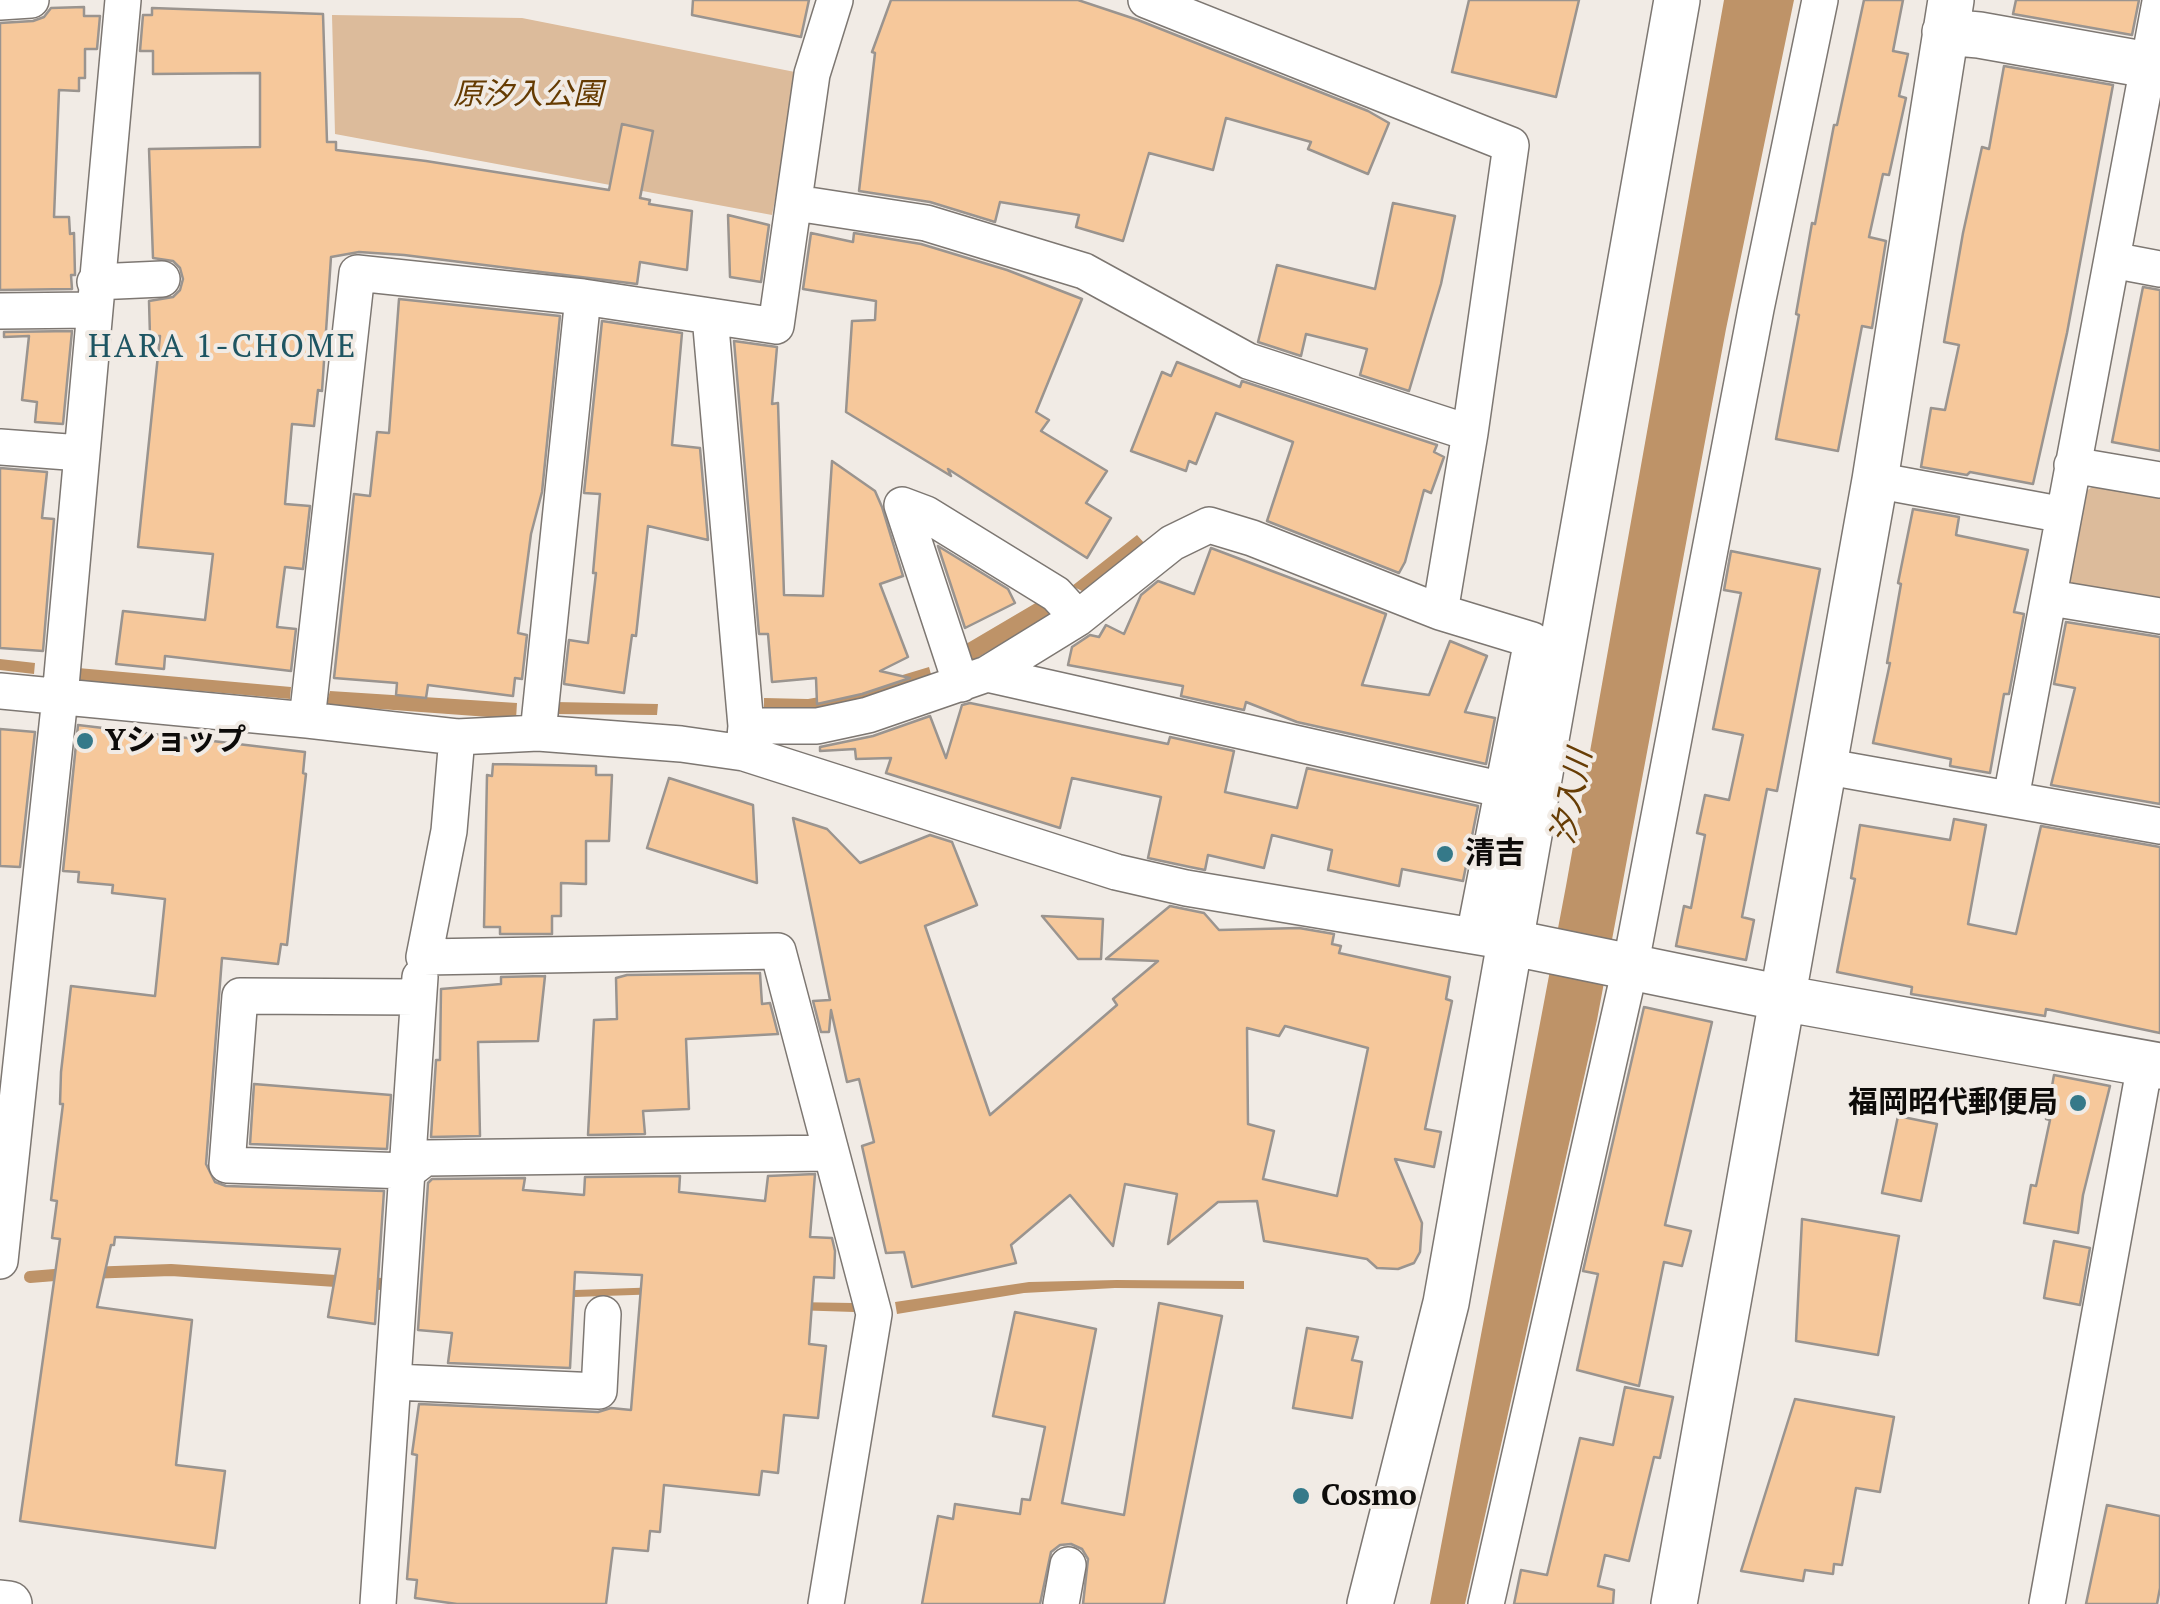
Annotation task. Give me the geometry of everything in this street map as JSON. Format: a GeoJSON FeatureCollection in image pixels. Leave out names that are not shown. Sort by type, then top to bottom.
{"type":"FeatureCollection","features":[{"type":"Feature","properties":{"kind":"street"},"geometry":{"type":"LineString","coordinates":[[0,2],[31,0]]}},
{"type":"Feature","properties":{"kind":"street"},"geometry":{"type":"LineString","coordinates":[[0,1259],[60,697],[122,0]]}},
{"type":"Feature","properties":{"kind":"street"},"geometry":{"type":"LineString","coordinates":[[307,720],[357,273],[583,298],[776,326],[812,74],[835,0]]}},
{"type":"Feature","properties":{"kind":"street"},"geometry":{"type":"LineString","coordinates":[[1146,0],[1511,145],[1440,612]]}},
{"type":"Feature","properties":{"kind":"street"},"geometry":{"type":"LineString","coordinates":[[1492,939],[1677,0]]}},
{"type":"Feature","properties":{"kind":"street"},"geometry":{"type":"LineString","coordinates":[[1486,1604],[1630,968],[1756,309],[1820,0]]}},
{"type":"Feature","properties":{"kind":"street"},"geometry":{"type":"LineString","coordinates":[[2010,798],[2112,260],[2154,66],[2160,2]]}},
{"type":"Feature","properties":{"kind":"street"},"geometry":{"type":"LineString","coordinates":[[1674,1604],[1875,480],[1948,16],[1980,35],[2154,66]]}},
{"type":"Feature","properties":{"kind":"street"},"geometry":{"type":"LineString","coordinates":[[796,203],[926,224],[1084,270],[1248,361],[1470,433]]}},
{"type":"Feature","properties":{"kind":"street"},"geometry":{"type":"LineString","coordinates":[[2112,260],[2160,269]]}},
{"type":"Feature","properties":{"kind":"street"},"geometry":{"type":"LineString","coordinates":[[0,311],[94,296],[162,279]]}},
{"type":"Feature","properties":{"kind":"street"},"geometry":{"type":"LineString","coordinates":[[538,734],[583,298]]}},
{"type":"Feature","properties":{"kind":"street"},"geometry":{"type":"LineString","coordinates":[[710,316],[745,740]]}},
{"type":"Feature","properties":{"kind":"street"},"geometry":{"type":"LineString","coordinates":[[0,447],[80,452]]}},
{"type":"Feature","properties":{"kind":"street"},"geometry":{"type":"LineString","coordinates":[[2072,465],[2160,480]]}},
{"type":"Feature","properties":{"kind":"street"},"geometry":{"type":"LineString","coordinates":[[1875,480],[2064,515]]}},
{"type":"Feature","properties":{"kind":"street"},"geometry":{"type":"LineString","coordinates":[[974,679],[902,505],[926,514],[1056,594],[1078,618]]}},
{"type":"Feature","properties":{"kind":"street"},"geometry":{"type":"LineString","coordinates":[[0,692],[458,738],[538,734],[682,744],[745,740],[868,714],[974,679],[1078,618],[1172,543],[1208,525],[1252,538],[1440,612],[1532,640],[1504,790],[1492,939],[1446,1302],[1370,1604]]}},
{"type":"Feature","properties":{"kind":"street"},"geometry":{"type":"LineString","coordinates":[[2050,598],[2160,616]]}},
{"type":"Feature","properties":{"kind":"street"},"geometry":{"type":"LineString","coordinates":[[974,679],[1504,790]]}},
{"type":"Feature","properties":{"kind":"street"},"geometry":{"type":"LineString","coordinates":[[378,1604],[416,997],[449,832],[458,738]]}},
{"type":"Feature","properties":{"kind":"street"},"geometry":{"type":"LineString","coordinates":[[745,740],[1116,872],[2152,1065],[2047,1604]]}},
{"type":"Feature","properties":{"kind":"street"},"geometry":{"type":"LineString","coordinates":[[1823,766],[2160,826]]}},
{"type":"Feature","properties":{"kind":"street"},"geometry":{"type":"LineString","coordinates":[[424,958],[778,950],[874,1314],[826,1604]]}},
{"type":"Feature","properties":{"kind":"street"},"geometry":{"type":"LineString","coordinates":[[416,997],[240,996],[227,1165],[408,1171],[425,1158],[831,1153]]}},
{"type":"Feature","properties":{"kind":"street"},"geometry":{"type":"LineString","coordinates":[[394,1382],[599,1391],[603,1314]]}},
{"type":"Feature","properties":{"kind":"street"},"geometry":{"type":"LineString","coordinates":[[1061,1604],[1068,1565]]}},
{"type":"Feature","properties":{"kind":"street"},"geometry":{"type":"LineString","coordinates":[[0,1603],[9,1604]]}},
{"type":"Feature","properties":{"kind":"green space","name":"原汐入公園"},"geometry":{"type":"Polygon","coordinates":[[[332,15],[522,18],[800,73],[772,215],[335,134],[332,15]]]}},
{"type":"Feature","properties":{"kind":"green space"},"geometry":{"type":"Polygon","coordinates":[[[2100,482],[2160,493],[2160,607],[2064,582],[2083,493],[2100,482]]]}},
{"type":"Feature","properties":{"kind":"shaded area"},"geometry":{"type":"Polygon","coordinates":[[[1724,0],[1794,0],[1726,329],[1597,1020],[1465,1604],[1430,1604],[1566,886],[1724,0]]]}},
{"type":"Feature","properties":{"kind":"shaded area"},"geometry":{"type":"Polygon","coordinates":[[[1137,535],[1146,545],[1084,592],[1072,586],[1137,535]]]}},
{"type":"Feature","properties":{"kind":"shaded area"},"geometry":{"type":"Polygon","coordinates":[[[1039,601],[1050,615],[970,662],[966,644],[1039,601]]]}},
{"type":"Feature","properties":{"kind":"shaded area"},"geometry":{"type":"Polygon","coordinates":[[[0,659],[35,663],[34,674],[0,670],[0,659]]]}},
{"type":"Feature","properties":{"kind":"shaded area"},"geometry":{"type":"Polygon","coordinates":[[[929,667],[932,678],[882,696],[809,711],[764,714],[764,698],[808,699],[843,693],[929,667]]]}},
{"type":"Feature","properties":{"kind":"shaded area"},"geometry":{"type":"Polygon","coordinates":[[[78,668],[291,687],[290,699],[77,680],[78,668]]]}},
{"type":"Feature","properties":{"kind":"shaded area"},"geometry":{"type":"Polygon","coordinates":[[[330,691],[517,703],[516,719],[326,705],[330,691]]]}},
{"type":"Feature","properties":{"kind":"shaded area"},"geometry":{"type":"Polygon","coordinates":[[[555,702],[658,704],[657,715],[553,714],[555,702]]]}},
{"type":"Feature","properties":{"kind":"shaded area"},"geometry":{"type":"Polygon","coordinates":[[[1244,1281],[1244,1289],[1115,1288],[1024,1293],[897,1314],[895,1302],[1029,1282],[1244,1281]]]}},
{"type":"Feature","properties":{"kind":"shaded area"},"geometry":{"type":"Polygon","coordinates":[[[663,1287],[734,1301],[853,1303],[854,1312],[732,1308],[662,1294],[546,1298],[546,1291],[663,1287]]]}},
{"type":"Feature","properties":{"kind":"building"},"geometry":{"type":"Polygon","coordinates":[[[693,0],[809,0],[801,37],[692,15],[693,0]]]}},
{"type":"Feature","properties":{"kind":"building"},"geometry":{"type":"Polygon","coordinates":[[[891,0],[1078,0],[1138,20],[1368,111],[1389,123],[1368,174],[1308,149],[1311,142],[1226,118],[1213,170],[1149,153],[1123,241],[1076,227],[1079,215],[1000,202],[995,222],[930,202],[859,191],[875,53],[872,52],[891,0]]]}},
{"type":"Feature","properties":{"kind":"building"},"geometry":{"type":"Polygon","coordinates":[[[1469,0],[1579,0],[1556,97],[1452,72],[1469,0]]]}},
{"type":"Feature","properties":{"kind":"building"},"geometry":{"type":"Polygon","coordinates":[[[1864,0],[1903,0],[1893,51],[1908,54],[1899,96],[1906,98],[1889,175],[1883,174],[1869,237],[1886,241],[1872,328],[1862,326],[1838,451],[1776,439],[1812,223],[1815,224],[1864,0]]]}},
{"type":"Feature","properties":{"kind":"building"},"geometry":{"type":"Polygon","coordinates":[[[2016,0],[2139,0],[2132,35],[2013,14],[2016,0]]]}},
{"type":"Feature","properties":{"kind":"building"},"geometry":{"type":"Polygon","coordinates":[[[84,7],[84,16],[100,16],[97,49],[85,49],[85,78],[79,78],[79,91],[59,90],[54,217],[69,217],[70,234],[74,233],[72,289],[0,290],[0,23],[33,21],[44,17],[51,8],[84,7]]]}},
{"type":"Feature","properties":{"kind":"building"},"geometry":{"type":"Polygon","coordinates":[[[152,8],[323,14],[327,142],[336,142],[336,150],[609,190],[622,124],[653,131],[640,198],[650,200],[649,204],[692,211],[687,270],[640,262],[637,284],[404,255],[359,252],[331,257],[322,391],[318,390],[314,426],[292,424],[285,504],[310,506],[303,569],[285,567],[277,627],[296,629],[291,671],[165,656],[164,669],[116,664],[123,611],[205,620],[213,554],[138,547],[160,336],[150,336],[149,301],[173,297],[183,279],[173,261],[153,258],[149,149],[260,147],[260,73],[153,74],[153,51],[140,51],[143,15],[152,15],[152,8]]]}},
{"type":"Feature","properties":{"kind":"building"},"geometry":{"type":"Polygon","coordinates":[[[2004,66],[2113,85],[2067,333],[2033,484],[1921,467],[1931,408],[1945,410],[1959,345],[1944,342],[1963,233],[1982,147],[1989,149],[2004,66]]]}},
{"type":"Feature","properties":{"kind":"building"},"geometry":{"type":"Polygon","coordinates":[[[1393,203],[1455,216],[1441,284],[1409,391],[1360,375],[1367,349],[1306,334],[1301,356],[1258,342],[1277,265],[1375,289],[1393,203]]]}},
{"type":"Feature","properties":{"kind":"building"},"geometry":{"type":"Polygon","coordinates":[[[728,215],[769,225],[761,282],[730,277],[728,215]]]}},
{"type":"Feature","properties":{"kind":"building"},"geometry":{"type":"Polygon","coordinates":[[[811,233],[853,242],[854,233],[921,244],[1007,270],[1082,299],[1036,412],[1049,420],[1041,431],[1107,471],[1086,503],[1111,518],[1087,558],[948,469],[951,476],[846,412],[852,321],[875,320],[876,301],[803,289],[811,233]]]}},
{"type":"Feature","properties":{"kind":"building"},"geometry":{"type":"Polygon","coordinates":[[[2143,287],[2160,290],[2160,451],[2112,442],[2143,287]]]}},
{"type":"Feature","properties":{"kind":"building"},"geometry":{"type":"Polygon","coordinates":[[[399,299],[560,316],[542,492],[531,534],[518,633],[527,635],[522,679],[515,678],[513,696],[428,685],[426,698],[396,695],[397,683],[334,678],[354,494],[370,496],[377,432],[389,433],[399,299]]]}},
{"type":"Feature","properties":{"kind":"building"},"geometry":{"type":"Polygon","coordinates":[[[602,321],[682,333],[672,445],[700,448],[708,540],[648,526],[636,636],[632,635],[624,693],[564,684],[569,640],[588,643],[596,573],[600,494],[584,493],[602,321]]]}},
{"type":"Feature","properties":{"kind":"building"},"geometry":{"type":"Polygon","coordinates":[[[72,331],[63,424],[35,422],[37,402],[22,400],[29,336],[4,337],[4,332],[72,331]]]}},
{"type":"Feature","properties":{"kind":"building"},"geometry":{"type":"Polygon","coordinates":[[[734,341],[777,347],[772,404],[778,403],[784,595],[823,596],[832,461],[875,491],[882,507],[903,576],[880,584],[908,657],[880,671],[910,678],[817,704],[816,678],[772,682],[768,634],[759,634],[734,341]]]}},
{"type":"Feature","properties":{"kind":"building"},"geometry":{"type":"Polygon","coordinates":[[[1177,362],[1240,387],[1242,381],[1437,445],[1434,452],[1444,457],[1431,493],[1424,490],[1399,573],[1267,521],[1293,442],[1216,413],[1196,464],[1189,461],[1186,471],[1131,451],[1162,372],[1171,376],[1177,362]]]}},
{"type":"Feature","properties":{"kind":"building"},"geometry":{"type":"Polygon","coordinates":[[[0,468],[47,472],[42,518],[54,519],[43,651],[0,648],[0,468]]]}},
{"type":"Feature","properties":{"kind":"building"},"geometry":{"type":"Polygon","coordinates":[[[1913,509],[1959,517],[1956,535],[2028,550],[2014,612],[2024,614],[1990,773],[1950,766],[1951,759],[1873,743],[1890,663],[1901,584],[1898,583],[1913,509]]]}},
{"type":"Feature","properties":{"kind":"building"},"geometry":{"type":"Polygon","coordinates":[[[938,546],[1008,589],[1015,603],[965,628],[938,546]]]}},
{"type":"Feature","properties":{"kind":"building"},"geometry":{"type":"Polygon","coordinates":[[[1211,548],[1386,614],[1362,685],[1429,695],[1450,641],[1487,656],[1465,712],[1495,718],[1486,764],[1297,722],[1246,702],[1244,710],[1181,696],[1183,686],[1068,665],[1072,647],[1090,635],[1099,637],[1106,625],[1124,634],[1141,595],[1158,581],[1194,594],[1211,548]]]}},
{"type":"Feature","properties":{"kind":"building"},"geometry":{"type":"Polygon","coordinates":[[[1731,551],[1820,569],[1777,791],[1767,789],[1742,917],[1754,920],[1746,960],[1676,946],[1684,906],[1691,908],[1705,835],[1697,833],[1705,795],[1729,800],[1743,735],[1713,729],[1741,593],[1724,590],[1731,551]]]}},
{"type":"Feature","properties":{"kind":"building"},"geometry":{"type":"Polygon","coordinates":[[[2066,622],[2160,637],[2160,804],[2051,785],[2075,688],[2054,684],[2066,622]]]}},
{"type":"Feature","properties":{"kind":"building"},"geometry":{"type":"Polygon","coordinates":[[[970,703],[1168,744],[1170,737],[1234,751],[1225,792],[1297,808],[1307,768],[1478,806],[1463,881],[1402,869],[1399,886],[1328,870],[1332,850],[1272,835],[1264,868],[1208,855],[1205,870],[1190,867],[1148,858],[1161,797],[1072,778],[1060,828],[886,773],[891,758],[856,759],[855,749],[820,751],[820,747],[873,736],[930,716],[946,758],[962,705],[970,703]]]}},
{"type":"Feature","properties":{"kind":"building"},"geometry":{"type":"Polygon","coordinates":[[[78,725],[305,752],[306,774],[287,945],[281,944],[278,964],[222,958],[206,1164],[215,1182],[226,1186],[384,1191],[375,1324],[328,1317],[340,1249],[115,1237],[111,1245],[97,1307],[192,1320],[176,1465],[225,1471],[215,1548],[20,1521],[60,1239],[52,1238],[57,1201],[51,1200],[63,1104],[61,1072],[71,986],[155,996],[165,899],[112,893],[113,885],[78,882],[79,872],[63,871],[78,725]]]}},
{"type":"Feature","properties":{"kind":"building"},"geometry":{"type":"Polygon","coordinates":[[[0,729],[35,732],[20,867],[0,866],[0,729]]]}},
{"type":"Feature","properties":{"kind":"building"},"geometry":{"type":"Polygon","coordinates":[[[493,764],[596,766],[596,775],[612,775],[609,841],[586,841],[586,884],[561,883],[561,916],[552,916],[552,934],[500,934],[500,927],[484,927],[487,775],[492,776],[493,764]]]}},
{"type":"Feature","properties":{"kind":"building"},"geometry":{"type":"Polygon","coordinates":[[[669,778],[753,805],[757,883],[647,848],[669,778]]]}},
{"type":"Feature","properties":{"kind":"building"},"geometry":{"type":"Polygon","coordinates":[[[793,818],[827,829],[860,863],[930,835],[952,842],[977,905],[925,926],[990,1115],[1117,1005],[1113,999],[1158,961],[1106,959],[1170,906],[1204,913],[1219,930],[1299,928],[1334,934],[1332,944],[1341,946],[1339,953],[1450,977],[1446,999],[1452,1001],[1425,1129],[1441,1132],[1434,1167],[1395,1159],[1422,1223],[1420,1252],[1414,1263],[1398,1269],[1377,1268],[1367,1259],[1264,1241],[1257,1201],[1218,1202],[1168,1244],[1177,1194],[1125,1184],[1113,1246],[1070,1195],[1011,1245],[1016,1263],[912,1287],[904,1252],[886,1253],[862,1146],[874,1142],[859,1079],[847,1082],[831,1010],[829,1032],[821,1032],[813,1001],[830,1000],[793,818]],[[1285,1026],[1279,1036],[1247,1028],[1248,1124],[1274,1131],[1263,1179],[1337,1196],[1368,1048],[1285,1026]]]}},
{"type":"Feature","properties":{"kind":"building"},"geometry":{"type":"Polygon","coordinates":[[[1954,819],[1986,825],[1968,924],[2016,934],[2041,826],[2160,847],[2160,1033],[2046,1009],[2045,1016],[1911,994],[1912,987],[1837,972],[1855,879],[1851,878],[1860,825],[1950,840],[1954,819]]]}},
{"type":"Feature","properties":{"kind":"building"},"geometry":{"type":"Polygon","coordinates":[[[1042,916],[1103,919],[1101,959],[1078,959],[1042,916]]]}},
{"type":"Feature","properties":{"kind":"building"},"geometry":{"type":"Polygon","coordinates":[[[760,973],[762,1004],[770,1003],[778,1034],[686,1039],[689,1109],[643,1111],[645,1134],[588,1135],[594,1020],[617,1019],[616,978],[760,973]]]}},
{"type":"Feature","properties":{"kind":"building"},"geometry":{"type":"Polygon","coordinates":[[[545,976],[538,1041],[478,1042],[480,1136],[431,1137],[436,1060],[440,1060],[441,989],[501,984],[501,977],[545,976]]]}},
{"type":"Feature","properties":{"kind":"building"},"geometry":{"type":"Polygon","coordinates":[[[1644,1007],[1712,1022],[1665,1225],[1691,1231],[1682,1266],[1664,1262],[1639,1386],[1577,1370],[1598,1274],[1583,1271],[1644,1007]]]}},
{"type":"Feature","properties":{"kind":"building"},"geometry":{"type":"Polygon","coordinates":[[[2054,1075],[2110,1086],[2083,1195],[2078,1233],[2024,1223],[2050,1120],[2046,1119],[2054,1075]]]}},
{"type":"Feature","properties":{"kind":"building"},"geometry":{"type":"Polygon","coordinates":[[[254,1084],[391,1095],[387,1149],[250,1144],[254,1084]]]}},
{"type":"Feature","properties":{"kind":"building"},"geometry":{"type":"Polygon","coordinates":[[[1898,1116],[1937,1124],[1921,1201],[1882,1193],[1898,1116]]]}},
{"type":"Feature","properties":{"kind":"building"},"geometry":{"type":"Polygon","coordinates":[[[815,1174],[810,1237],[832,1238],[835,1251],[834,1278],[814,1277],[809,1344],[826,1346],[818,1418],[784,1415],[778,1473],[762,1471],[759,1495],[664,1485],[660,1532],[650,1531],[648,1551],[613,1548],[606,1604],[457,1604],[415,1598],[417,1580],[407,1579],[417,1455],[412,1454],[419,1404],[631,1410],[642,1275],[575,1272],[570,1368],[448,1363],[452,1333],[418,1330],[428,1183],[432,1179],[525,1178],[523,1190],[584,1195],[585,1177],[680,1176],[679,1192],[765,1201],[768,1176],[815,1174]]]}},
{"type":"Feature","properties":{"kind":"building"},"geometry":{"type":"Polygon","coordinates":[[[1802,1219],[1899,1236],[1878,1355],[1796,1341],[1802,1219]]]}},
{"type":"Feature","properties":{"kind":"building"},"geometry":{"type":"Polygon","coordinates":[[[2054,1241],[2090,1248],[2080,1305],[2044,1298],[2054,1241]]]}},
{"type":"Feature","properties":{"kind":"building"},"geometry":{"type":"Polygon","coordinates":[[[1159,1303],[1222,1316],[1164,1604],[1083,1604],[1088,1559],[1082,1549],[1071,1544],[1060,1545],[1051,1552],[1040,1604],[922,1604],[938,1516],[953,1519],[955,1504],[1020,1514],[1022,1499],[1030,1500],[1045,1427],[993,1416],[1015,1312],[1096,1329],[1062,1503],[1124,1515],[1159,1303]]]}},
{"type":"Feature","properties":{"kind":"building"},"geometry":{"type":"Polygon","coordinates":[[[1307,1328],[1358,1337],[1352,1360],[1362,1362],[1352,1418],[1293,1408],[1307,1328]]]}},
{"type":"Feature","properties":{"kind":"building"},"geometry":{"type":"Polygon","coordinates":[[[1625,1387],[1673,1397],[1660,1458],[1654,1457],[1629,1561],[1605,1555],[1598,1586],[1614,1590],[1613,1604],[1514,1604],[1521,1570],[1547,1575],[1580,1438],[1613,1445],[1625,1387]]]}},
{"type":"Feature","properties":{"kind":"building"},"geometry":{"type":"Polygon","coordinates":[[[1795,1399],[1894,1417],[1880,1492],[1856,1488],[1842,1565],[1834,1564],[1833,1574],[1805,1570],[1803,1581],[1741,1571],[1795,1399]]]}},
{"type":"Feature","properties":{"kind":"building"},"geometry":{"type":"Polygon","coordinates":[[[2107,1505],[2160,1516],[2157,1604],[2086,1604],[2107,1505]]]}},
{"type":"Feature","properties":{"kind":"waterway"},"geometry":{"type":"LineString","coordinates":[[87,1273],[171,1270],[381,1284]]}},
{"type":"Feature","properties":{"kind":"waterway"},"geometry":{"type":"LineString","coordinates":[[30,1277],[67,1274]]}},
{"type":"Feature","properties":{"kind":"place","name":"Yショップ"},"geometry":{"type":"Point","coordinates":[85,741]}},
{"type":"Feature","properties":{"kind":"place","name":"清吉"},"geometry":{"type":"Point","coordinates":[1445,854]}},
{"type":"Feature","properties":{"kind":"place","name":"福岡昭代郵便局"},"geometry":{"type":"Point","coordinates":[2078,1103]}},
{"type":"Feature","properties":{"kind":"place","name":"Cosmo"},"geometry":{"type":"Point","coordinates":[1301,1496]}},
{"type":"Feature","properties":{"kind":"district","name":"HARA 1-CHOME"},"geometry":{"type":"Point","coordinates":[223,348]}},
{"type":"Feature","properties":{"kind":"water label","name":"汐入川"},"geometry":{"type":"Point","coordinates":[1573,797]}}]}
